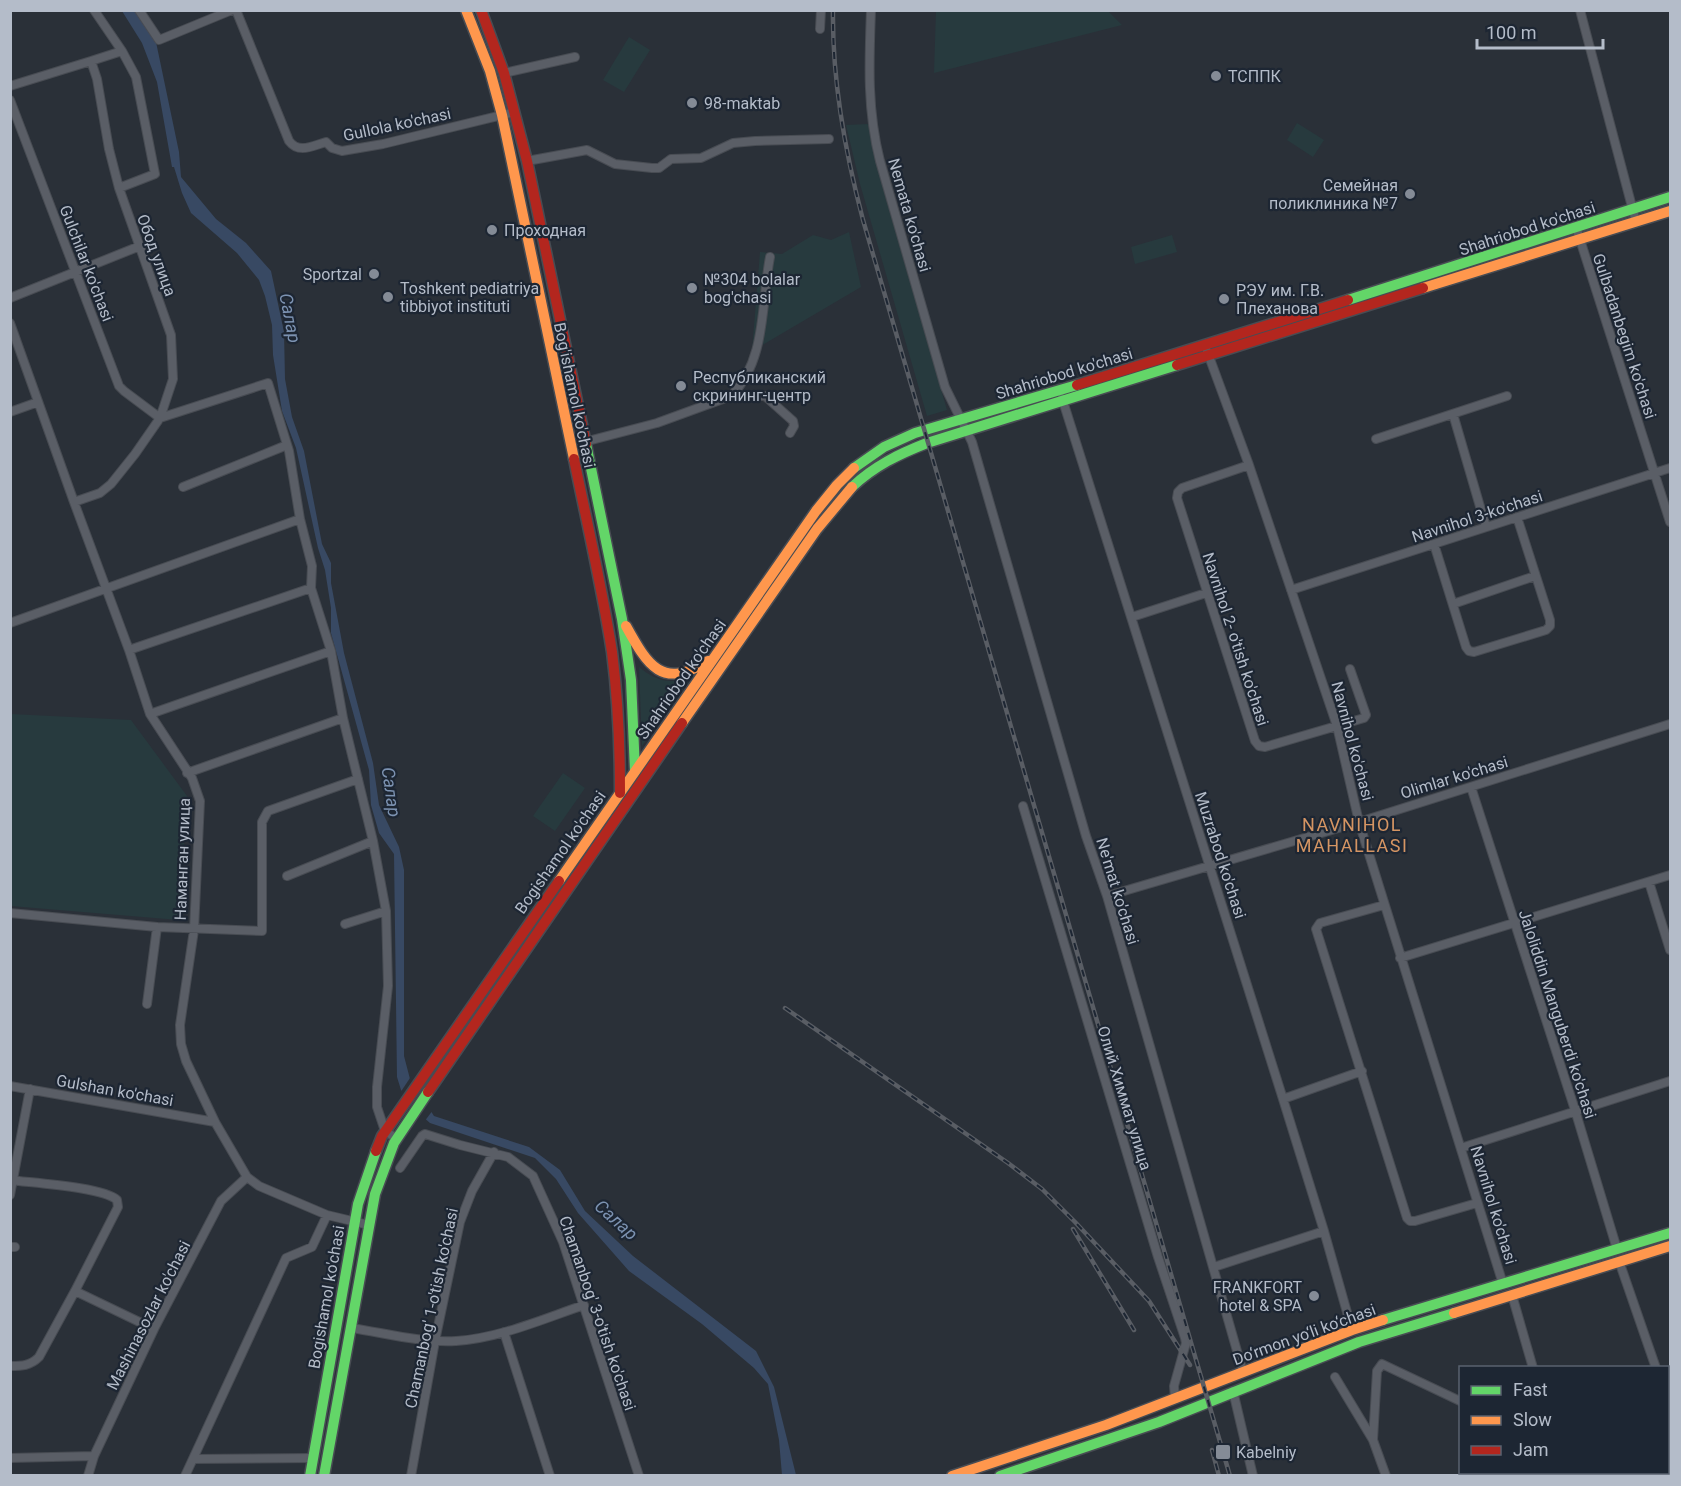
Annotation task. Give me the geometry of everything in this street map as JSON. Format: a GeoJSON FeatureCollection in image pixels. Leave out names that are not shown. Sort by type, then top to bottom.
{"type":"FeatureCollection","features":[{"type":"Feature","properties":{"kind":"main road","name":"Bog'ishamol ko'chasi"},"geometry":{"type":"LineString","coordinates":[[466,10],[490,71],[502,115],[611,644],[617,687],[621,748],[620,793]]}},
{"type":"Feature","properties":{"kind":"main road","name":"Bog'ishamol ko'chasi"},"geometry":{"type":"LineString","coordinates":[[481,10],[504,73],[527,161],[622,619],[631,680],[634,793]]}},
{"type":"Feature","properties":{"kind":"main road","name":"Shahriobod ko'chasi"},"geometry":{"type":"LineString","coordinates":[[620,793],[635,771],[663,741],[849,488],[868,472],[894,456],[1671,197]]}},
{"type":"Feature","properties":{"kind":"main road","name":"Shahriobod ko'chasi"},"geometry":{"type":"LineString","coordinates":[[634,793],[717,653],[816,511],[848,474],[867,457],[889,443],[915,433],[1060,390],[1208,351],[1671,211]]}},
{"type":"Feature","properties":{"kind":"main road"},"geometry":{"type":"LineString","coordinates":[[544,318],[558,315]]}},
{"type":"Feature","properties":{"kind":"main road"},"geometry":{"type":"LineString","coordinates":[[554,364],[567,361]]}},
{"type":"Feature","properties":{"kind":"main road"},"geometry":{"type":"LineString","coordinates":[[590,540],[604,536]]}},
{"type":"Feature","properties":{"kind":"main road"},"geometry":{"type":"LineString","coordinates":[[622,619],[644,658],[652,667],[663,672],[677,675],[690,673],[717,653]]}},
{"type":"Feature","properties":{"kind":"main road","name":"Bogishamol ko'chasi"},"geometry":{"type":"LineString","coordinates":[[310,1476],[354,1221],[366,1175],[385,1131],[620,793],[634,793]]}},
{"type":"Feature","properties":{"kind":"main road","name":"Bogishamol ko'chasi"},"geometry":{"type":"LineString","coordinates":[[324,1476],[379,1177],[396,1138],[634,793]]}},
{"type":"Feature","properties":{"kind":"main road"},"geometry":{"type":"LineString","coordinates":[[564,873],[574,880]]}},
{"type":"Feature","properties":{"kind":"main road","name":"Do‘rmon yo‘li ko‘chasi"},"geometry":{"type":"LineString","coordinates":[[952,1476],[1106,1425],[1352,1330],[1671,1233]]}},
{"type":"Feature","properties":{"kind":"main road","name":"Do‘rmon yo‘li ko‘chasi"},"geometry":{"type":"LineString","coordinates":[[1000,1476],[1113,1439],[1359,1342],[1671,1246]]}},
{"type":"Feature","properties":{"kind":"main road"},"geometry":{"type":"LineString","coordinates":[[1573,1263],[1577,1274]]}},
{"type":"Feature","properties":{"kind":"main road","name":"Navnihol ko'chasi"},"geometry":{"type":"LineString","coordinates":[[1505,1283],[1512,1295]]}},
{"type":"Feature","properties":{"kind":"street"},"geometry":{"type":"LineString","coordinates":[[94,10],[122,51],[136,77],[154,174],[118,188]]}},
{"type":"Feature","properties":{"kind":"street"},"geometry":{"type":"LineString","coordinates":[[139,10],[159,39],[234,10]]}},
{"type":"Feature","properties":{"kind":"street","name":"Gullola ko'chasi"},"geometry":{"type":"LineString","coordinates":[[234,10],[289,141],[300,150],[326,142],[332,148],[342,151],[383,144],[514,111]]}},
{"type":"Feature","properties":{"kind":"street"},"geometry":{"type":"LineString","coordinates":[[820,29],[821,10]]}},
{"type":"Feature","properties":{"kind":"street","name":"Nemata ko'chasi"},"geometry":{"type":"LineString","coordinates":[[871,10],[869,99],[877,148],[945,387],[962,419]]}},
{"type":"Feature","properties":{"kind":"street"},"geometry":{"type":"LineString","coordinates":[[1580,10],[1636,222]]}},
{"type":"Feature","properties":{"kind":"street"},"geometry":{"type":"LineString","coordinates":[[10,86],[122,51]]}},
{"type":"Feature","properties":{"kind":"street"},"geometry":{"type":"LineString","coordinates":[[504,73],[575,57]]}},
{"type":"Feature","properties":{"kind":"street","name":"Обод улица"},"geometry":{"type":"LineString","coordinates":[[74,502],[100,493],[111,484],[160,418],[173,379],[171,335],[118,188],[97,79],[91,61]]}},
{"type":"Feature","properties":{"kind":"street","name":"Gulchilar ko'chasi"},"geometry":{"type":"LineString","coordinates":[[10,100],[119,386],[128,396],[160,418]]}},
{"type":"Feature","properties":{"kind":"street"},"geometry":{"type":"LineString","coordinates":[[527,161],[587,150],[615,164],[659,168],[670,159],[701,158],[733,143],[829,139]]}},
{"type":"Feature","properties":{"kind":"street","name":"Gulbadanbegim ko'chasi"},"geometry":{"type":"LineString","coordinates":[[1575,228],[1671,522]]}},
{"type":"Feature","properties":{"kind":"street"},"geometry":{"type":"LineString","coordinates":[[10,298],[140,246]]}},
{"type":"Feature","properties":{"kind":"street"},"geometry":{"type":"LineString","coordinates":[[731,396],[741,386],[753,363],[762,322],[770,257]]}},
{"type":"Feature","properties":{"kind":"street","name":"Наманган улица"},"geometry":{"type":"LineString","coordinates":[[10,323],[129,650],[150,714],[196,785],[200,801],[194,930],[180,1025],[181,1044],[186,1061],[215,1122],[247,1177],[259,1186],[327,1215],[369,1225]]}},
{"type":"Feature","properties":{"kind":"street","name":"Navnihol ko'chasi"},"geometry":{"type":"LineString","coordinates":[[1208,351],[1337,726],[1359,822],[1384,905],[1477,1203],[1505,1283]]}},
{"type":"Feature","properties":{"kind":"street"},"geometry":{"type":"LineString","coordinates":[[160,418],[268,383],[287,445],[300,519],[312,566],[311,588],[331,651],[343,718],[373,842],[386,911],[388,986],[376,1087],[377,1107],[385,1131],[396,1138]]}},
{"type":"Feature","properties":{"kind":"street","name":"Muzrabod ko'chasi"},"geometry":{"type":"LineString","coordinates":[[1060,390],[1211,867],[1324,1231],[1352,1330]]}},
{"type":"Feature","properties":{"kind":"street"},"geometry":{"type":"LineString","coordinates":[[584,442],[657,423],[731,396],[765,396],[793,421],[794,426],[790,433]]}},
{"type":"Feature","properties":{"kind":"street"},"geometry":{"type":"LineString","coordinates":[[1376,439],[1507,396]]}},
{"type":"Feature","properties":{"kind":"street"},"geometry":{"type":"LineString","coordinates":[[10,412],[38,402]]}},
{"type":"Feature","properties":{"kind":"street"},"geometry":{"type":"LineString","coordinates":[[1453,414],[1486,527]]}},
{"type":"Feature","properties":{"kind":"street","name":"Ne'mat ko'chasi"},"geometry":{"type":"LineString","coordinates":[[962,419],[968,431],[1086,836],[1107,896],[1243,1372]]}},
{"type":"Feature","properties":{"kind":"street"},"geometry":{"type":"LineString","coordinates":[[183,487],[287,445]]}},
{"type":"Feature","properties":{"kind":"street","name":"Navnihol 2- o'tish ko'chasi"},"geometry":{"type":"LineString","coordinates":[[1249,465],[1182,488],[1177,498],[1206,593],[1255,741],[1259,746],[1265,747],[1364,718],[1366,715],[1350,669]]}},
{"type":"Feature","properties":{"kind":"street","name":"Navnihol 3-ko'chasi"},"geometry":{"type":"LineString","coordinates":[[1291,590],[1671,468]]}},
{"type":"Feature","properties":{"kind":"street"},"geometry":{"type":"LineString","coordinates":[[1434,544],[1469,651],[1474,652],[1545,630],[1550,626],[1550,620],[1517,517]]}},
{"type":"Feature","properties":{"kind":"street"},"geometry":{"type":"LineString","coordinates":[[10,623],[300,519]]}},
{"type":"Feature","properties":{"kind":"street"},"geometry":{"type":"LineString","coordinates":[[1453,604],[1535,576]]}},
{"type":"Feature","properties":{"kind":"street"},"geometry":{"type":"LineString","coordinates":[[129,650],[311,588]]}},
{"type":"Feature","properties":{"kind":"street"},"geometry":{"type":"LineString","coordinates":[[1132,617],[1206,593]]}},
{"type":"Feature","properties":{"kind":"street"},"geometry":{"type":"LineString","coordinates":[[150,714],[331,651]]}},
{"type":"Feature","properties":{"kind":"street"},"geometry":{"type":"LineString","coordinates":[[187,773],[343,718]]}},
{"type":"Feature","properties":{"kind":"street","name":"Olimlar ko'chasi"},"geometry":{"type":"LineString","coordinates":[[1107,896],[1359,822],[1400,807],[1671,724]]}},
{"type":"Feature","properties":{"kind":"street"},"geometry":{"type":"LineString","coordinates":[[10,913],[194,930],[262,931],[262,822],[268,811],[358,779]]}},
{"type":"Feature","properties":{"kind":"street","name":"Jaloliddin Manguberdi ko'chasi"},"geometry":{"type":"LineString","coordinates":[[1471,787],[1575,1110],[1617,1249]]}},
{"type":"Feature","properties":{"kind":"street","name":"Олий Химмат улица"},"geometry":{"type":"LineString","coordinates":[[1023,806],[1185,1338],[1186,1343],[1174,1386],[1175,1399]]}},
{"type":"Feature","properties":{"kind":"street"},"geometry":{"type":"LineString","coordinates":[[287,876],[373,842]]}},
{"type":"Feature","properties":{"kind":"street"},"geometry":{"type":"LineString","coordinates":[[1400,958],[1671,875]]}},
{"type":"Feature","properties":{"kind":"street"},"geometry":{"type":"LineString","coordinates":[[1649,882],[1671,950]]}},
{"type":"Feature","properties":{"kind":"street"},"geometry":{"type":"LineString","coordinates":[[1384,905],[1320,923],[1317,929],[1407,1218],[1415,1221],[1477,1203]]}},
{"type":"Feature","properties":{"kind":"street"},"geometry":{"type":"LineString","coordinates":[[345,924],[386,911]]}},
{"type":"Feature","properties":{"kind":"street"},"geometry":{"type":"LineString","coordinates":[[147,1004],[157,927]]}},
{"type":"Feature","properties":{"kind":"street"},"geometry":{"type":"LineString","coordinates":[[1283,1099],[1362,1071]]}},
{"type":"Feature","properties":{"kind":"street"},"geometry":{"type":"LineString","coordinates":[[1461,1148],[1671,1081]]}},
{"type":"Feature","properties":{"kind":"street","name":"Gulshan ko'chasi"},"geometry":{"type":"LineString","coordinates":[[10,1086],[215,1122]]}},
{"type":"Feature","properties":{"kind":"street"},"geometry":{"type":"LineString","coordinates":[[10,1195],[30,1089]]}},
{"type":"Feature","properties":{"kind":"street","name":"Chamanbog' 3-o'tish ko'chasi"},"geometry":{"type":"LineString","coordinates":[[400,1168],[425,1134],[508,1157],[533,1176],[563,1242],[639,1476]]}},
{"type":"Feature","properties":{"kind":"street","name":"Chamanbog' 1-o'tish ko'chasi"},"geometry":{"type":"LineString","coordinates":[[411,1476],[435,1341],[460,1222],[472,1191],[494,1152]]}},
{"type":"Feature","properties":{"kind":"street","name":"Mashinasozlar ko'chasi"},"geometry":{"type":"LineString","coordinates":[[88,1476],[94,1456],[154,1329],[220,1201],[247,1177]]}},
{"type":"Feature","properties":{"kind":"street"},"geometry":{"type":"LineString","coordinates":[[10,1366],[26,1366],[39,1357],[118,1207],[114,1197],[88,1190],[12,1180]]}},
{"type":"Feature","properties":{"kind":"street"},"geometry":{"type":"LineString","coordinates":[[184,1476],[286,1258],[312,1247],[327,1215]]}},
{"type":"Feature","properties":{"kind":"street"},"geometry":{"type":"LineString","coordinates":[[1214,1267],[1324,1231]]}},
{"type":"Feature","properties":{"kind":"street"},"geometry":{"type":"LineString","coordinates":[[1619,1262],[1655,1366]]}},
{"type":"Feature","properties":{"kind":"street"},"geometry":{"type":"LineString","coordinates":[[75,1291],[154,1329]]}},
{"type":"Feature","properties":{"kind":"street"},"geometry":{"type":"LineString","coordinates":[[1512,1295],[1532,1366]]}},
{"type":"Feature","properties":{"kind":"street"},"geometry":{"type":"LineString","coordinates":[[351,1328],[435,1341],[456,1341],[504,1332],[585,1305]]}},
{"type":"Feature","properties":{"kind":"street"},"geometry":{"type":"LineString","coordinates":[[504,1332],[550,1476]]}},
{"type":"Feature","properties":{"kind":"street"},"geometry":{"type":"LineString","coordinates":[[1373,1440],[1377,1371],[1382,1364],[1459,1400]]}},
{"type":"Feature","properties":{"kind":"street"},"geometry":{"type":"LineString","coordinates":[[1335,1377],[1373,1440],[1386,1476]]}},
{"type":"Feature","properties":{"kind":"street"},"geometry":{"type":"LineString","coordinates":[[1233,1391],[1253,1476]]}},
{"type":"Feature","properties":{"kind":"street"},"geometry":{"type":"LineString","coordinates":[[10,1458],[94,1456]]}},
{"type":"Feature","properties":{"kind":"street"},"geometry":{"type":"LineString","coordinates":[[193,1459],[313,1458]]}},
{"type":"Feature","properties":{"kind":"green space"},"geometry":{"type":"Polygon","coordinates":[[[936,11],[1108,11],[1122,25],[934,73],[936,11]]]}},
{"type":"Feature","properties":{"kind":"green space"},"geometry":{"type":"Polygon","coordinates":[[[629,37],[650,50],[624,92],[603,80],[629,37]]]}},
{"type":"Feature","properties":{"kind":"green space"},"geometry":{"type":"Polygon","coordinates":[[[1297,123],[1324,140],[1313,157],[1287,140],[1297,123]]]}},
{"type":"Feature","properties":{"kind":"green space"},"geometry":{"type":"Polygon","coordinates":[[[868,124],[880,178],[947,410],[927,416],[860,184],[846,125],[868,124]]]}},
{"type":"Feature","properties":{"kind":"green space"},"geometry":{"type":"Polygon","coordinates":[[[849,232],[861,287],[752,351],[760,252],[782,254],[813,235],[831,240],[849,232]]]}},
{"type":"Feature","properties":{"kind":"green space"},"geometry":{"type":"Polygon","coordinates":[[[1172,235],[1177,252],[1135,264],[1131,247],[1172,235]]]}},
{"type":"Feature","properties":{"kind":"green space"},"geometry":{"type":"Polygon","coordinates":[[[639,667],[659,679],[676,681],[682,679],[688,682],[642,746],[639,667]]]}},
{"type":"Feature","properties":{"kind":"green space"},"geometry":{"type":"Polygon","coordinates":[[[11,714],[131,720],[187,796],[179,920],[11,906],[11,714]]]}},
{"type":"Feature","properties":{"kind":"green space"},"geometry":{"type":"Polygon","coordinates":[[[563,773],[585,788],[555,831],[533,816],[563,773]]]}},
{"type":"Feature","properties":{"kind":"water","name":"Салар"},"geometry":{"type":"Polygon","coordinates":[[[122,11],[135,11],[156,42],[179,152],[181,177],[216,219],[246,243],[271,271],[284,332],[285,379],[292,417],[304,451],[322,544],[331,563],[331,583],[344,653],[373,763],[379,805],[399,847],[404,870],[404,1056],[410,1079],[434,1116],[529,1147],[560,1170],[585,1211],[633,1256],[756,1351],[774,1387],[796,1475],[782,1475],[779,1440],[768,1384],[754,1368],[702,1324],[629,1271],[578,1213],[556,1179],[535,1158],[430,1123],[414,1109],[401,1090],[397,1077],[394,854],[379,833],[371,805],[369,770],[331,633],[331,608],[325,570],[296,448],[282,411],[273,355],[272,325],[265,296],[259,280],[237,253],[191,213],[174,167],[172,167],[157,82],[142,43],[122,11]]]}},
{"type":"Feature","properties":{"kind":"pier"},"geometry":{"type":"Polygon","coordinates":[[[412,1075],[433,1110],[424,1122],[412,1111],[400,1093],[412,1075]]]}},
{"type":"Feature","properties":{"kind":"railway"},"geometry":{"type":"LineString","coordinates":[[833,10],[837,90],[863,220],[1230,1476]]}},
{"type":"Feature","properties":{"kind":"railway"},"geometry":{"type":"LineString","coordinates":[[785,1008],[1042,1189],[1149,1301],[1190,1365]]}},
{"type":"Feature","properties":{"kind":"railway"},"geometry":{"type":"LineString","coordinates":[[1073,1229],[1134,1330]]}},
{"type":"Feature","properties":{"kind":"railway"},"geometry":{"type":"LineString","coordinates":[[1212,1450],[1219,1476]]}},
{"type":"Feature","properties":{"kind":"traffic: fast"},"geometry":{"type":"LineString","coordinates":[[1348,300],[1670,197]]}},
{"type":"Feature","properties":{"kind":"traffic: fast"},"geometry":{"type":"LineString","coordinates":[[852,487],[887,461],[927,443],[1177,365]]}},
{"type":"Feature","properties":{"kind":"traffic: fast"},"geometry":{"type":"LineString","coordinates":[[854,468],[884,447],[915,433],[1077,385]]}},
{"type":"Feature","properties":{"kind":"traffic: fast"},"geometry":{"type":"LineString","coordinates":[[586,444],[622,619],[631,680],[635,771]]}},
{"type":"Feature","properties":{"kind":"traffic: fast"},"geometry":{"type":"LineString","coordinates":[[324,1476],[375,1194],[394,1143],[428,1092]]}},
{"type":"Feature","properties":{"kind":"traffic: fast"},"geometry":{"type":"LineString","coordinates":[[310,1476],[358,1204],[376,1151]]}},
{"type":"Feature","properties":{"kind":"traffic: fast"},"geometry":{"type":"LineString","coordinates":[[1383,1320],[1670,1233]]}},
{"type":"Feature","properties":{"kind":"traffic: fast"},"geometry":{"type":"LineString","coordinates":[[1000,1476],[1159,1422],[1359,1342],[1454,1313]]}},
{"type":"Feature","properties":{"kind":"traffic: slow"},"geometry":{"type":"LineString","coordinates":[[466,10],[490,71],[502,115],[574,459]]}},
{"type":"Feature","properties":{"kind":"traffic: slow"},"geometry":{"type":"LineString","coordinates":[[1423,288],[1670,211]]}},
{"type":"Feature","properties":{"kind":"traffic: slow"},"geometry":{"type":"LineString","coordinates":[[559,881],[816,511],[854,468]]}},
{"type":"Feature","properties":{"kind":"traffic: slow"},"geometry":{"type":"LineString","coordinates":[[682,723],[817,529],[852,487]]}},
{"type":"Feature","properties":{"kind":"traffic: slow"},"geometry":{"type":"LineString","coordinates":[[626,626],[649,662],[658,669],[668,673],[679,673],[708,661]]}},
{"type":"Feature","properties":{"kind":"traffic: slow"},"geometry":{"type":"LineString","coordinates":[[1454,1313],[1670,1246]]}},
{"type":"Feature","properties":{"kind":"traffic: slow"},"geometry":{"type":"LineString","coordinates":[[952,1476],[1106,1425],[1383,1320]]}},
{"type":"Feature","properties":{"kind":"traffic: jam"},"geometry":{"type":"LineString","coordinates":[[481,10],[504,73],[527,161],[586,444]]}},
{"type":"Feature","properties":{"kind":"traffic: jam"},"geometry":{"type":"LineString","coordinates":[[1177,365],[1423,288]]}},
{"type":"Feature","properties":{"kind":"traffic: jam"},"geometry":{"type":"LineString","coordinates":[[1077,385],[1348,300]]}},
{"type":"Feature","properties":{"kind":"traffic: jam"},"geometry":{"type":"LineString","coordinates":[[574,459],[612,652],[618,722],[620,793]]}},
{"type":"Feature","properties":{"kind":"traffic: jam"},"geometry":{"type":"LineString","coordinates":[[428,1092],[682,723]]}},
{"type":"Feature","properties":{"kind":"traffic: jam"},"geometry":{"type":"LineString","coordinates":[[376,1151],[382,1136],[559,881]]}},
{"type":"Feature","properties":{"kind":"place","name":"ТСППК"},"geometry":{"type":"Point","coordinates":[1216,76]}},
{"type":"Feature","properties":{"kind":"place","name":"98-maktab"},"geometry":{"type":"Point","coordinates":[692,103]}},
{"type":"Feature","properties":{"kind":"place","name":"Cемейная поликлиника №7"},"geometry":{"type":"Point","coordinates":[1410,194]}},
{"type":"Feature","properties":{"kind":"place","name":"Проходная"},"geometry":{"type":"Point","coordinates":[492,230]}},
{"type":"Feature","properties":{"kind":"place","name":"Sportzal"},"geometry":{"type":"Point","coordinates":[374,274]}},
{"type":"Feature","properties":{"kind":"place","name":"№304 bolalar bog'chasi"},"geometry":{"type":"Point","coordinates":[692,288]}},
{"type":"Feature","properties":{"kind":"place","name":"Toshkent pediatriya tibbiyot instituti"},"geometry":{"type":"Point","coordinates":[388,297]}},
{"type":"Feature","properties":{"kind":"place","name":"РЭУ им. Г.В. Плеханова"},"geometry":{"type":"Point","coordinates":[1224,299]}},
{"type":"Feature","properties":{"kind":"place","name":"Республиканский скрининг-центр"},"geometry":{"type":"Point","coordinates":[681,386]}},
{"type":"Feature","properties":{"kind":"place","name":"FRANKFORT hotel & SPA"},"geometry":{"type":"Point","coordinates":[1314,1296]}},
{"type":"Feature","properties":{"kind":"place","name":"Kabelniy"},"geometry":{"type":"Point","coordinates":[1223,1452]}},
{"type":"Feature","properties":{"kind":"district","name":"NAVNIHOL MAHALLASI"},"geometry":{"type":"Point","coordinates":[1352,835]}}]}
